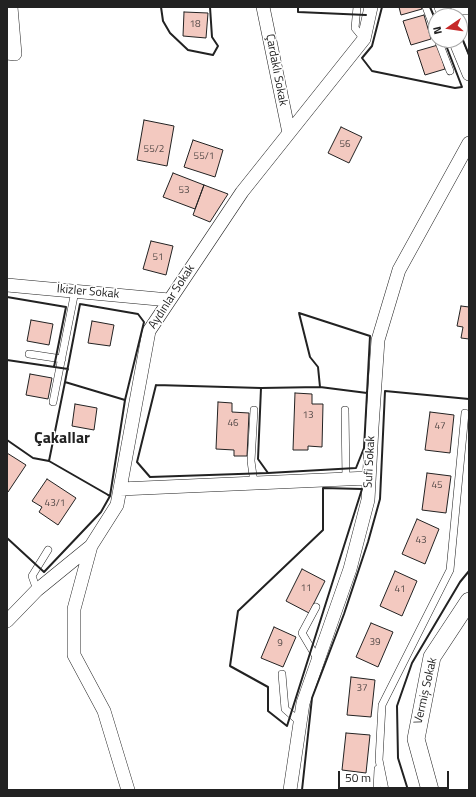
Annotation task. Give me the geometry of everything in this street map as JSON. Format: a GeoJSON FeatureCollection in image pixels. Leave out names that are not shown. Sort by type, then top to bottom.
{"type":"FeatureCollection","features":[{"type":"Feature","properties":{"kind":"street"},"geometry":{"type":"LineString","coordinates":[[7,53],[15,54],[11,7]]}},
{"type":"Feature","properties":{"kind":"street","name":"Çardaklı Sokak"},"geometry":{"type":"LineString","coordinates":[[264,7],[289,133]]}},
{"type":"Feature","properties":{"kind":"street","name":"Aydınlar Sokak"},"geometry":{"type":"LineString","coordinates":[[7,621],[37,590],[91,546],[117,505],[149,330],[242,192],[364,39],[371,7]]}},
{"type":"Feature","properties":{"kind":"street"},"geometry":{"type":"LineString","coordinates":[[458,48],[469,74]]}},
{"type":"Feature","properties":{"kind":"street","name":"Sufi Sokak"},"geometry":{"type":"LineString","coordinates":[[290,790],[302,704],[350,569],[368,500],[378,340],[399,270],[469,143]]}},
{"type":"Feature","properties":{"kind":"street","name":"İkizler Sokak"},"geometry":{"type":"LineString","coordinates":[[7,285],[170,300]]}},
{"type":"Feature","properties":{"kind":"street"},"geometry":{"type":"LineString","coordinates":[[120,489],[369,478]]}},
{"type":"Feature","properties":{"kind":"street"},"geometry":{"type":"LineString","coordinates":[[91,546],[74,610],[74,655],[104,711],[128,790]]}},
{"type":"Feature","properties":{"kind":"street","name":"Vermiş Sokak"},"geometry":{"type":"LineString","coordinates":[[430,790],[416,739],[432,657],[469,601]]}},
{"type":"Feature","properties":{"kind":"lane"},"geometry":{"type":"LineString","coordinates":[[357,7],[355,28],[364,39]]}},
{"type":"Feature","properties":{"kind":"lane"},"geometry":{"type":"LineString","coordinates":[[441,48],[450,71]]}},
{"type":"Feature","properties":{"kind":"lane"},"geometry":{"type":"LineString","coordinates":[[53,402],[75,291]]}},
{"type":"Feature","properties":{"kind":"lane"},"geometry":{"type":"LineString","coordinates":[[29,354],[62,359]]}},
{"type":"Feature","properties":{"kind":"lane"},"geometry":{"type":"LineString","coordinates":[[254,410],[251,461],[254,483]]}},
{"type":"Feature","properties":{"kind":"lane"},"geometry":{"type":"LineString","coordinates":[[345,410],[346,479]]}},
{"type":"Feature","properties":{"kind":"lane"},"geometry":{"type":"LineString","coordinates":[[377,790],[382,705],[450,570],[465,413]]}},
{"type":"Feature","properties":{"kind":"lane"},"geometry":{"type":"LineString","coordinates":[[37,590],[32,576],[48,550]]}},
{"type":"Feature","properties":{"kind":"lane"},"geometry":{"type":"LineString","coordinates":[[316,607],[302,633],[318,660]]}},
{"type":"Feature","properties":{"kind":"lane"},"geometry":{"type":"LineString","coordinates":[[282,674],[285,709],[300,722]]}},
{"type":"Feature","properties":{"kind":"lane"},"geometry":{"type":"LineString","coordinates":[[378,760],[385,790]]}},
{"type":"Feature","properties":{"kind":"building"},"geometry":{"type":"Polygon","coordinates":[[[399,7],[421,7],[422,9],[401,15],[399,7]]]}},
{"type":"Feature","properties":{"kind":"building"},"geometry":{"type":"Polygon","coordinates":[[[184,12],[208,13],[206,38],[183,36],[184,12]]]}},
{"type":"Feature","properties":{"kind":"building"},"geometry":{"type":"Polygon","coordinates":[[[424,15],[428,29],[428,40],[411,45],[403,21],[424,15]]]}},
{"type":"Feature","properties":{"kind":"building"},"geometry":{"type":"Polygon","coordinates":[[[428,48],[439,48],[445,69],[425,75],[417,51],[428,48]]]}},
{"type":"Feature","properties":{"kind":"building"},"geometry":{"type":"Polygon","coordinates":[[[144,120],[174,126],[167,166],[137,160],[144,120]]]}},
{"type":"Feature","properties":{"kind":"building"},"geometry":{"type":"Polygon","coordinates":[[[341,127],[362,137],[349,163],[328,153],[341,127]]]}},
{"type":"Feature","properties":{"kind":"building"},"geometry":{"type":"Polygon","coordinates":[[[193,140],[223,150],[215,177],[184,167],[193,140]]]}},
{"type":"Feature","properties":{"kind":"building"},"geometry":{"type":"Polygon","coordinates":[[[173,173],[204,185],[195,209],[163,197],[173,173]]]}},
{"type":"Feature","properties":{"kind":"building"},"geometry":{"type":"Polygon","coordinates":[[[204,185],[228,194],[210,222],[193,215],[204,185]]]}},
{"type":"Feature","properties":{"kind":"building"},"geometry":{"type":"Polygon","coordinates":[[[151,241],[173,246],[166,275],[143,269],[151,241]]]}},
{"type":"Feature","properties":{"kind":"building"},"geometry":{"type":"Polygon","coordinates":[[[461,306],[469,307],[469,339],[461,338],[463,327],[457,326],[461,306]]]}},
{"type":"Feature","properties":{"kind":"building"},"geometry":{"type":"Polygon","coordinates":[[[31,320],[53,324],[49,345],[27,341],[31,320]]]}},
{"type":"Feature","properties":{"kind":"building"},"geometry":{"type":"Polygon","coordinates":[[[92,321],[114,325],[110,346],[88,343],[92,321]]]}},
{"type":"Feature","properties":{"kind":"building"},"geometry":{"type":"Polygon","coordinates":[[[30,374],[52,378],[48,399],[26,395],[30,374]]]}},
{"type":"Feature","properties":{"kind":"building"},"geometry":{"type":"Polygon","coordinates":[[[295,393],[312,394],[312,404],[323,404],[322,447],[308,446],[308,450],[293,450],[295,393]]]}},
{"type":"Feature","properties":{"kind":"building"},"geometry":{"type":"Polygon","coordinates":[[[218,402],[232,403],[232,412],[249,413],[247,456],[234,456],[234,450],[216,449],[218,402]]]}},
{"type":"Feature","properties":{"kind":"building"},"geometry":{"type":"Polygon","coordinates":[[[75,404],[97,408],[94,430],[72,426],[75,404]]]}},
{"type":"Feature","properties":{"kind":"building"},"geometry":{"type":"Polygon","coordinates":[[[430,412],[454,415],[450,453],[425,450],[430,412]]]}},
{"type":"Feature","properties":{"kind":"building"},"geometry":{"type":"Polygon","coordinates":[[[7,453],[26,465],[8,492],[7,492],[7,453]]]}},
{"type":"Feature","properties":{"kind":"building"},"geometry":{"type":"Polygon","coordinates":[[[427,473],[451,476],[446,513],[422,510],[427,473]]]}},
{"type":"Feature","properties":{"kind":"building"},"geometry":{"type":"Polygon","coordinates":[[[47,479],[76,498],[58,525],[39,512],[42,507],[32,501],[47,479]]]}},
{"type":"Feature","properties":{"kind":"building"},"geometry":{"type":"Polygon","coordinates":[[[417,519],[439,529],[425,564],[402,554],[417,519]]]}},
{"type":"Feature","properties":{"kind":"building"},"geometry":{"type":"Polygon","coordinates":[[[302,569],[325,581],[309,613],[286,601],[302,569]]]}},
{"type":"Feature","properties":{"kind":"building"},"geometry":{"type":"Polygon","coordinates":[[[395,571],[417,581],[402,616],[380,606],[395,571]]]}},
{"type":"Feature","properties":{"kind":"building"},"geometry":{"type":"Polygon","coordinates":[[[371,623],[393,632],[378,667],[356,657],[371,623]]]}},
{"type":"Feature","properties":{"kind":"building"},"geometry":{"type":"Polygon","coordinates":[[[274,627],[296,637],[283,667],[261,658],[274,627]]]}},
{"type":"Feature","properties":{"kind":"building"},"geometry":{"type":"Polygon","coordinates":[[[351,677],[375,680],[371,717],[347,715],[351,677]]]}},
{"type":"Feature","properties":{"kind":"building"},"geometry":{"type":"Polygon","coordinates":[[[346,733],[370,735],[366,773],[342,770],[346,733]]]}},
{"type":"Feature","properties":{"kind":"wall"},"geometry":{"type":"LineString","coordinates":[[161,7],[163,21],[170,33],[188,50],[213,55],[218,46],[212,37],[210,7]]}},
{"type":"Feature","properties":{"kind":"wall"},"geometry":{"type":"LineString","coordinates":[[298,7],[298,12],[366,15]]}},
{"type":"Feature","properties":{"kind":"wall"},"geometry":{"type":"LineString","coordinates":[[382,7],[372,46],[362,58],[372,71],[455,88],[462,87],[447,48]]}},
{"type":"Feature","properties":{"kind":"wall"},"geometry":{"type":"LineString","coordinates":[[466,48],[469,55]]}},
{"type":"Feature","properties":{"kind":"wall"},"geometry":{"type":"LineString","coordinates":[[7,297],[66,307],[54,367]]}},
{"type":"Feature","properties":{"kind":"wall"},"geometry":{"type":"LineString","coordinates":[[80,304],[138,314],[144,322],[125,400],[65,382],[80,304]]}},
{"type":"Feature","properties":{"kind":"wall"},"geometry":{"type":"LineString","coordinates":[[299,313],[370,336],[367,393],[320,387],[318,367],[310,357],[299,313]]}},
{"type":"Feature","properties":{"kind":"wall"},"geometry":{"type":"LineString","coordinates":[[7,360],[68,369],[67,371]]}},
{"type":"Feature","properties":{"kind":"wall"},"geometry":{"type":"LineString","coordinates":[[65,382],[125,400],[110,496],[49,461],[65,382]]}},
{"type":"Feature","properties":{"kind":"wall"},"geometry":{"type":"LineString","coordinates":[[156,385],[261,388],[258,459],[268,473],[150,477],[137,462],[156,385]]}},
{"type":"Feature","properties":{"kind":"wall"},"geometry":{"type":"LineString","coordinates":[[320,387],[367,393],[364,448],[356,468],[268,473],[258,459],[261,388],[320,387]]}},
{"type":"Feature","properties":{"kind":"wall"},"geometry":{"type":"LineString","coordinates":[[302,790],[312,698],[344,614],[368,542],[380,499],[385,391],[469,399]]}},
{"type":"Feature","properties":{"kind":"wall"},"geometry":{"type":"LineString","coordinates":[[7,440],[33,458],[49,461]]}},
{"type":"Feature","properties":{"kind":"wall"},"geometry":{"type":"LineString","coordinates":[[323,488],[362,489],[287,726],[268,711],[268,687],[230,666],[238,611],[323,530],[323,488]]}},
{"type":"Feature","properties":{"kind":"wall"},"geometry":{"type":"LineString","coordinates":[[7,538],[44,572],[101,512],[110,496],[108,495]]}},
{"type":"Feature","properties":{"kind":"wall"},"geometry":{"type":"LineString","coordinates":[[408,790],[398,758],[397,706],[412,663],[460,582],[469,571]]}},
{"type":"Feature","properties":{"kind":"district","name":"Çakallar"},"geometry":{"type":"Point","coordinates":[62,439]}}]}
